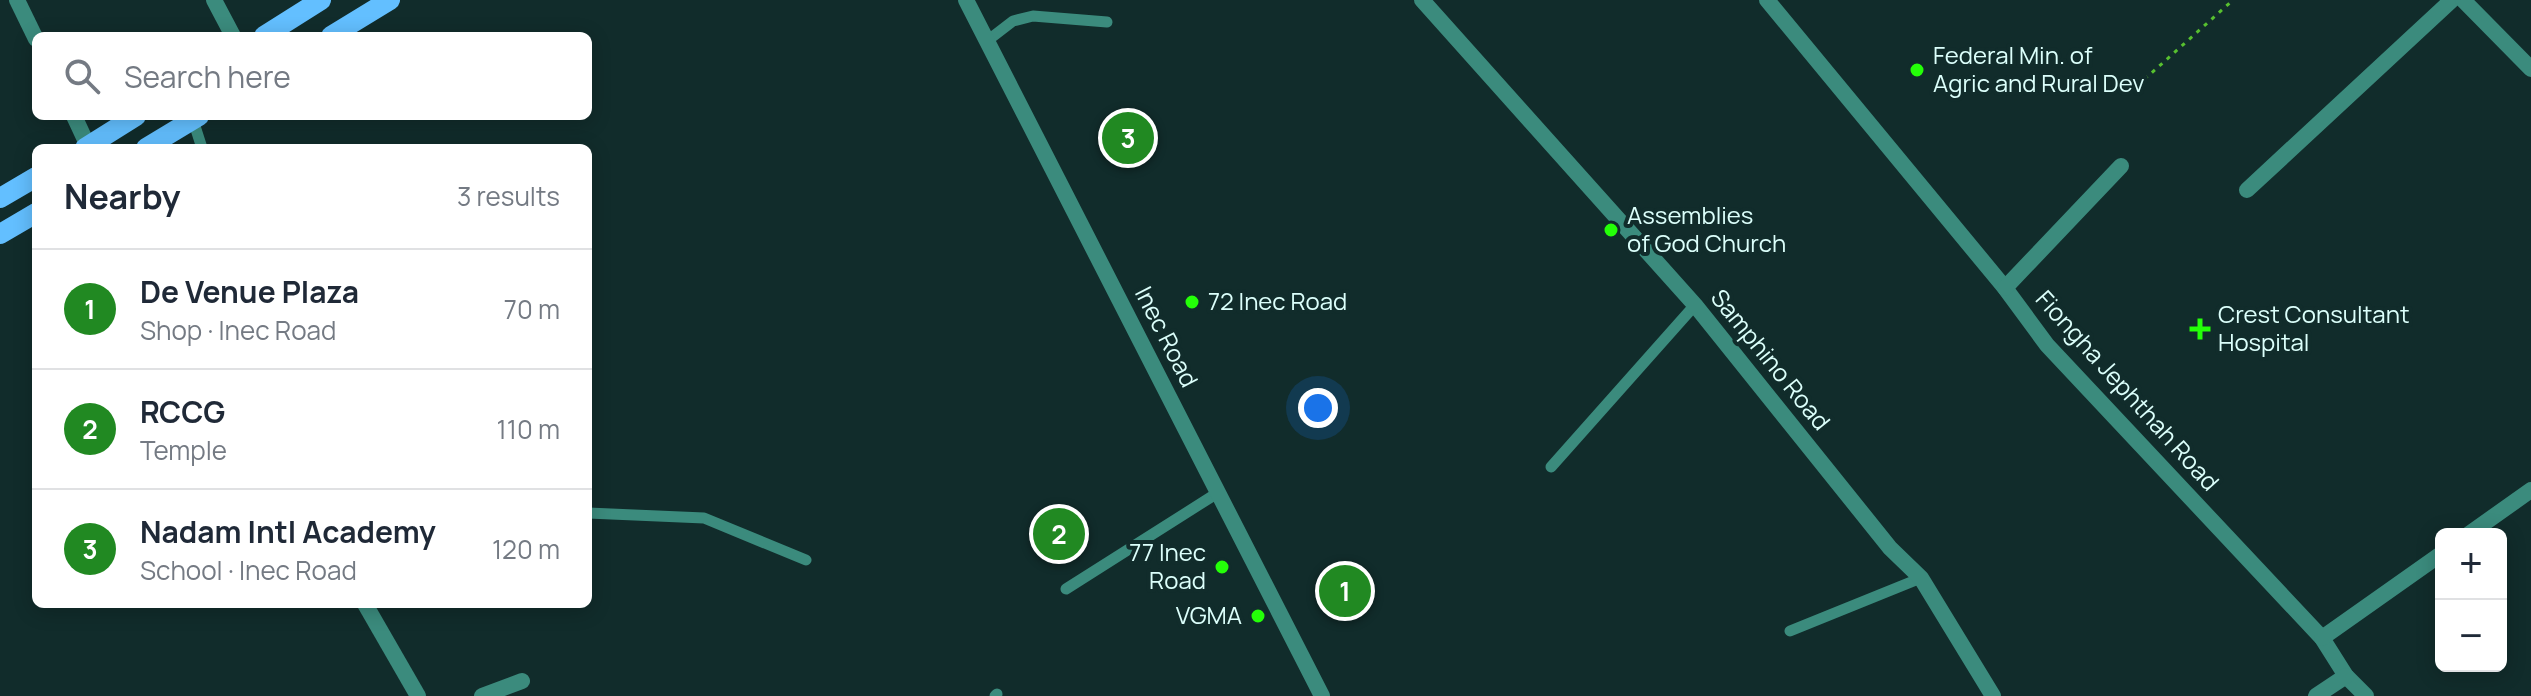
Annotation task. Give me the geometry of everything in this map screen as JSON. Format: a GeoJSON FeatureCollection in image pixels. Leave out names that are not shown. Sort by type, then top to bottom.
{"type":"FeatureCollection","features":[{"type":"Feature","properties":{"kind":"main road"},"geometry":{"type":"LineString","coordinates":[[270,32],[321,0]]}},
{"type":"Feature","properties":{"kind":"main road"},"geometry":{"type":"LineString","coordinates":[[338,32],[390,0]]}},
{"type":"Feature","properties":{"kind":"main road"},"geometry":{"type":"LineString","coordinates":[[91,144],[130,120]]}},
{"type":"Feature","properties":{"kind":"main road"},"geometry":{"type":"LineString","coordinates":[[153,144],[193,120]]}},
{"type":"Feature","properties":{"kind":"main road"},"geometry":{"type":"LineString","coordinates":[[3,191],[32,179]]}},
{"type":"Feature","properties":{"kind":"main road"},"geometry":{"type":"LineString","coordinates":[[0,234],[32,215]]}},
{"type":"Feature","properties":{"kind":"street"},"geometry":{"type":"LineString","coordinates":[[17,0],[33,32]]}},
{"type":"Feature","properties":{"kind":"street"},"geometry":{"type":"LineString","coordinates":[[214,0],[231,32]]}},
{"type":"Feature","properties":{"kind":"street","name":"Inec Road"},"geometry":{"type":"LineString","coordinates":[[966,0],[1322,696]]}},
{"type":"Feature","properties":{"kind":"street","name":"Samphino Road"},"geometry":{"type":"LineString","coordinates":[[1422,0],[1695,305],[1890,548],[1921,578],[1993,696]]}},
{"type":"Feature","properties":{"kind":"street","name":"Fiongha Jephthah Road"},"geometry":{"type":"LineString","coordinates":[[1767,0],[2005,288],[2047,345],[2322,638],[2346,676],[2366,696]]}},
{"type":"Feature","properties":{"kind":"street"},"geometry":{"type":"LineString","coordinates":[[2247,190],[2452,0]]}},
{"type":"Feature","properties":{"kind":"street"},"geometry":{"type":"LineString","coordinates":[[2463,0],[2531,69]]}},
{"type":"Feature","properties":{"kind":"street"},"geometry":{"type":"LineString","coordinates":[[76,120],[85,144]]}},
{"type":"Feature","properties":{"kind":"street"},"geometry":{"type":"LineString","coordinates":[[2005,288],[2121,166]]}},
{"type":"Feature","properties":{"kind":"street"},"geometry":{"type":"LineString","coordinates":[[2477,528],[2531,490]]}},
{"type":"Feature","properties":{"kind":"street"},"geometry":{"type":"LineString","coordinates":[[2322,638],[2435,558]]}},
{"type":"Feature","properties":{"kind":"street"},"geometry":{"type":"LineString","coordinates":[[367,608],[418,696]]}},
{"type":"Feature","properties":{"kind":"street"},"geometry":{"type":"LineString","coordinates":[[2316,696],[2346,676]]}},
{"type":"Feature","properties":{"kind":"street"},"geometry":{"type":"LineString","coordinates":[[482,696],[522,681]]}},
{"type":"Feature","properties":{"kind":"lane"},"geometry":{"type":"LineString","coordinates":[[987,41],[1013,21],[1033,16],[1107,22]]}},
{"type":"Feature","properties":{"kind":"lane"},"geometry":{"type":"LineString","coordinates":[[196,120],[201,144]]}},
{"type":"Feature","properties":{"kind":"lane"},"geometry":{"type":"LineString","coordinates":[[1551,467],[1695,305]]}},
{"type":"Feature","properties":{"kind":"lane"},"geometry":{"type":"LineString","coordinates":[[1066,589],[1219,492]]}},
{"type":"Feature","properties":{"kind":"lane"},"geometry":{"type":"LineString","coordinates":[[592,513],[704,518],[806,560]]}},
{"type":"Feature","properties":{"kind":"lane"},"geometry":{"type":"LineString","coordinates":[[1790,631],[1921,578]]}},
{"type":"Feature","properties":{"kind":"path"},"geometry":{"type":"LineString","coordinates":[[2137,86],[2233,0]]}},
{"type":"Feature","properties":{"kind":"place","name":"Federal Min. of Agric and Rural Dev"},"geometry":{"type":"Point","coordinates":[1917,70]}},
{"type":"Feature","properties":{"kind":"place","name":"Nadam Intl Academy"},"geometry":{"type":"Point","coordinates":[1128,138]}},
{"type":"Feature","properties":{"kind":"place","name":"Assemblies of God Church"},"geometry":{"type":"Point","coordinates":[1611,230]}},
{"type":"Feature","properties":{"kind":"place","name":"72 Inec Road"},"geometry":{"type":"Point","coordinates":[1192,302]}},
{"type":"Feature","properties":{"kind":"place","name":"Crest Consultant Hospital"},"geometry":{"type":"Point","coordinates":[2200,329]}},
{"type":"Feature","properties":{"kind":"place","name":"RCCG"},"geometry":{"type":"Point","coordinates":[1059,534]}},
{"type":"Feature","properties":{"kind":"place","name":"77 Inec Road"},"geometry":{"type":"Point","coordinates":[1222,567]}},
{"type":"Feature","properties":{"kind":"place","name":"De Venue Plaza"},"geometry":{"type":"Point","coordinates":[1345,591]}},
{"type":"Feature","properties":{"kind":"place","name":"VGMA"},"geometry":{"type":"Point","coordinates":[1258,616]}}]}
